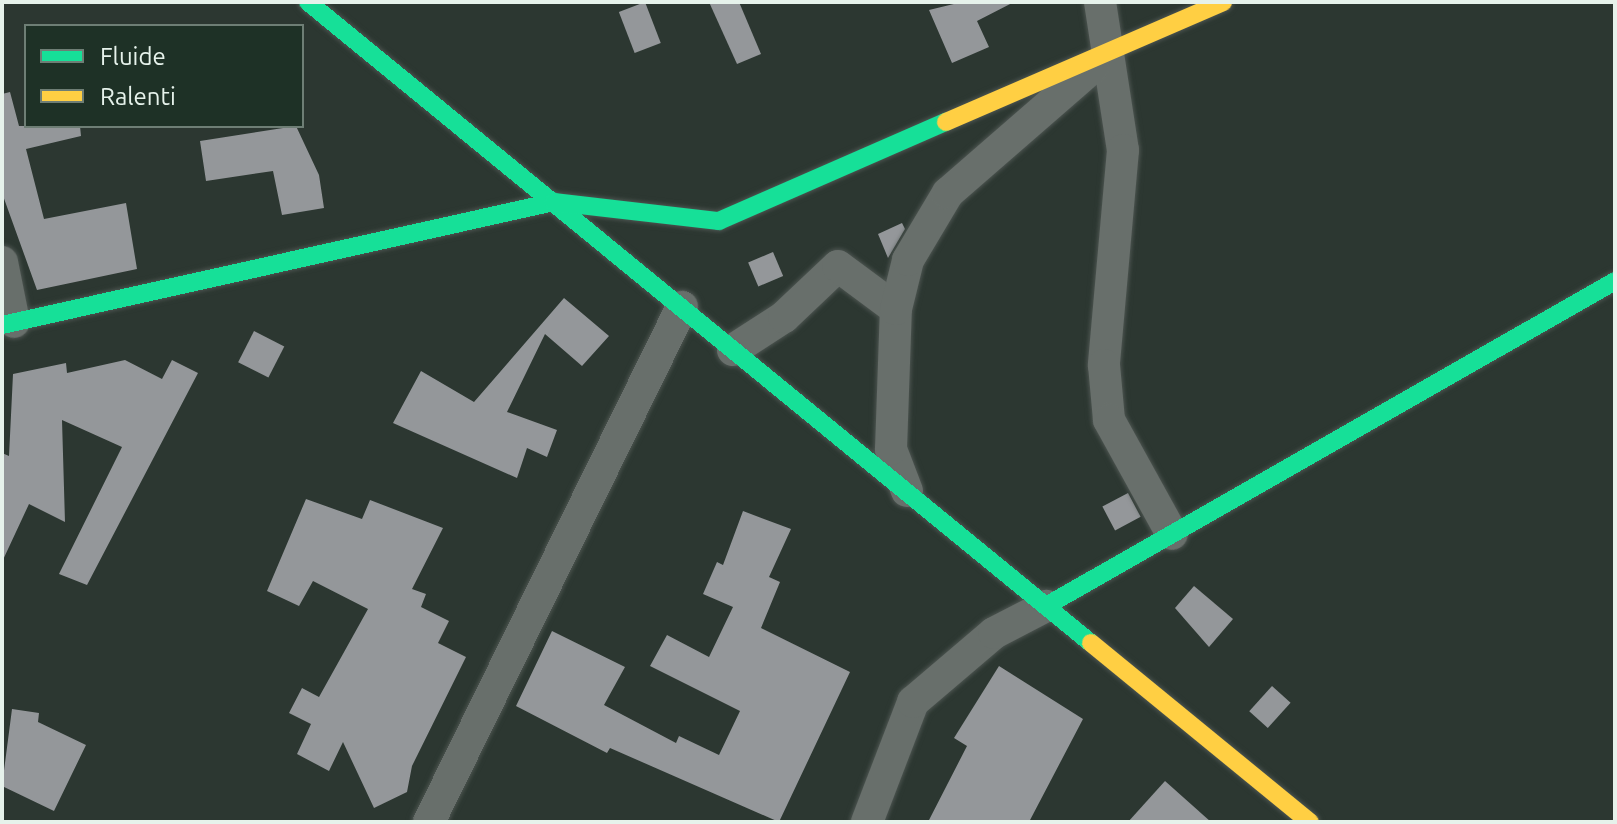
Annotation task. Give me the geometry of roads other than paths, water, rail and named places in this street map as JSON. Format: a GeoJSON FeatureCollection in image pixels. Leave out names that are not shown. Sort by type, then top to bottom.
{"type":"FeatureCollection","features":[{"type":"Feature","properties":{"kind":"street"},"geometry":{"type":"LineString","coordinates":[[308,2],[1303,819]]}},
{"type":"Feature","properties":{"kind":"street"},"geometry":{"type":"LineString","coordinates":[[1100,2],[1123,150],[1104,365],[1109,420],[1172,534]]}},
{"type":"Feature","properties":{"kind":"street"},"geometry":{"type":"LineString","coordinates":[[2,262],[8,323],[554,202],[719,221],[1223,2]]}},
{"type":"Feature","properties":{"kind":"street"},"geometry":{"type":"LineString","coordinates":[[908,493],[891,449],[896,309],[908,260],[948,193],[1107,54]]}},
{"type":"Feature","properties":{"kind":"street"},"geometry":{"type":"LineString","coordinates":[[733,350],[784,317],[838,266],[896,309]]}},
{"type":"Feature","properties":{"kind":"street"},"geometry":{"type":"LineString","coordinates":[[867,822],[913,702],[994,633],[1615,281]]}},
{"type":"Feature","properties":{"kind":"street"},"geometry":{"type":"LineString","coordinates":[[429,822],[682,307]]}}]}
